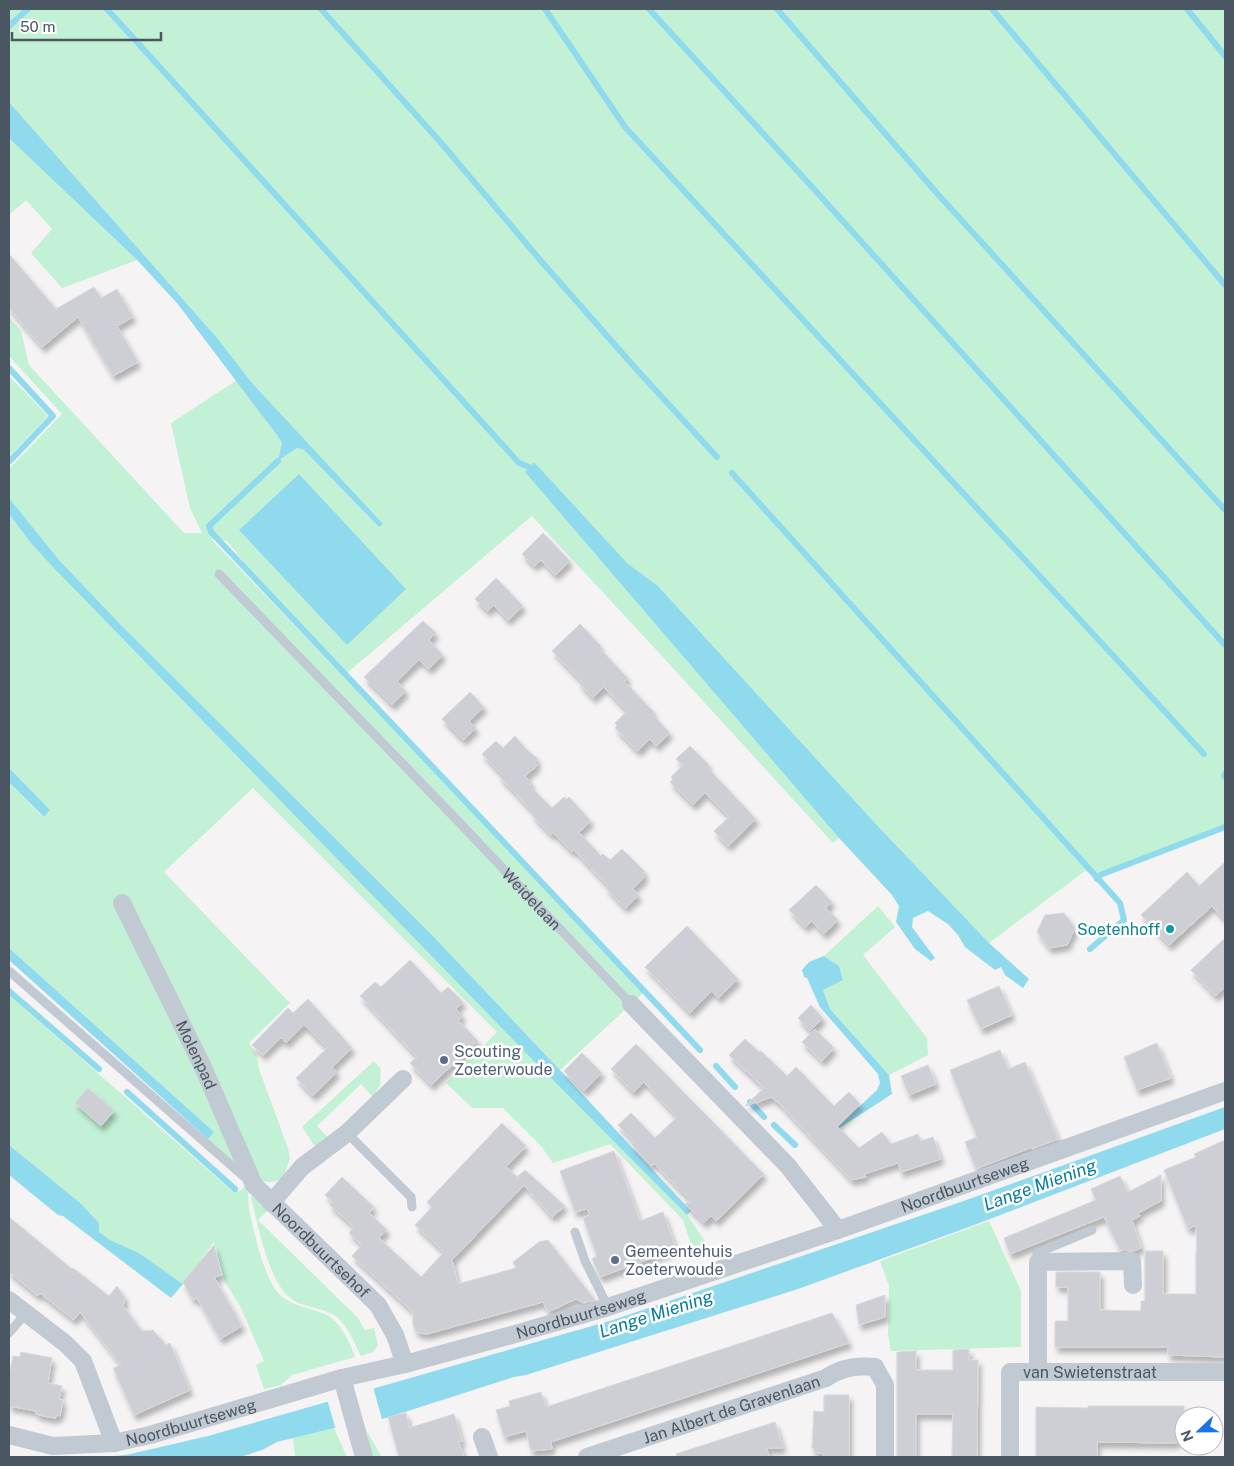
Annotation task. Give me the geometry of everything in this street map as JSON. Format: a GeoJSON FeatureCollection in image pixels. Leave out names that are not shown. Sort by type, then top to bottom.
{"type":"FeatureCollection","features":[{"type":"Feature","properties":{"kind":"street","name":"Molenpad"},"geometry":{"type":"LineString","coordinates":[[122,903],[202,1068],[254,1186],[271,1203]]}},
{"type":"Feature","properties":{"kind":"street","name":"Weidelaan"},"geometry":{"type":"LineString","coordinates":[[631,1004],[788,1166],[838,1230]]}},
{"type":"Feature","properties":{"kind":"street","name":"Noordbuurtsehof"},"geometry":{"type":"LineString","coordinates":[[403,1079],[348,1133],[302,1167],[271,1203],[378,1305],[396,1335],[405,1364]]}},
{"type":"Feature","properties":{"kind":"street","name":"Noordbuurtseweg"},"geometry":{"type":"LineString","coordinates":[[9,1435],[53,1446],[114,1443],[150,1436],[344,1383],[608,1307],[838,1230],[1225,1090]]}},
{"type":"Feature","properties":{"kind":"street"},"geometry":{"type":"LineString","coordinates":[[1038,1371],[1038,1262],[1132,1261],[1132,1285]]}},
{"type":"Feature","properties":{"kind":"street"},"geometry":{"type":"LineString","coordinates":[[9,1300],[66,1344],[83,1361],[114,1443]]}},
{"type":"Feature","properties":{"kind":"street","name":"Jan Albert de Gravenlaan"},"geometry":{"type":"LineString","coordinates":[[576,1457],[586,1457],[826,1378],[857,1365],[875,1367],[885,1385],[885,1457]]}},
{"type":"Feature","properties":{"kind":"street","name":"van Swietenstraat"},"geometry":{"type":"LineString","coordinates":[[1010,1457],[1010,1372],[1225,1372]]}},
{"type":"Feature","properties":{"kind":"street"},"geometry":{"type":"LineString","coordinates":[[344,1383],[364,1457]]}},
{"type":"Feature","properties":{"kind":"street"},"geometry":{"type":"LineString","coordinates":[[482,1438],[489,1457]]}},
{"type":"Feature","properties":{"kind":"lane","name":"Weidelaan"},"geometry":{"type":"LineString","coordinates":[[219,574],[457,820],[631,1004]]}},
{"type":"Feature","properties":{"kind":"lane"},"geometry":{"type":"LineString","coordinates":[[9,970],[254,1186]]}},
{"type":"Feature","properties":{"kind":"lane"},"geometry":{"type":"LineString","coordinates":[[348,1133],[411,1197],[412,1207]]}},
{"type":"Feature","properties":{"kind":"lane"},"geometry":{"type":"LineString","coordinates":[[1038,1262],[1038,1253],[1092,1230]]}},
{"type":"Feature","properties":{"kind":"lane"},"geometry":{"type":"LineString","coordinates":[[575,1232],[585,1261],[608,1307]]}},
{"type":"Feature","properties":{"kind":"lane"},"geometry":{"type":"LineString","coordinates":[[9,1333],[26,1313]]}},
{"type":"Feature","properties":{"kind":"green space"},"geometry":{"type":"Polygon","coordinates":[[[9,9],[1225,9],[1225,827],[1100,875],[1085,871],[989,943],[875,823],[658,586],[627,563],[529,467],[526,472],[839,838],[833,843],[532,516],[347,673],[252,572],[227,541],[211,539],[643,993],[560,1070],[431,934],[120,624],[60,561],[9,498],[9,465],[11,467],[62,414],[9,356],[9,317],[21,331],[29,365],[184,533],[202,533],[190,508],[171,423],[237,380],[282,443],[279,461],[297,448],[304,450],[379,527],[252,383],[218,339],[9,102],[9,9]]]}},
{"type":"Feature","properties":{"kind":"green space"},"geometry":{"type":"Polygon","coordinates":[[[9,138],[137,260],[62,288],[31,253],[52,229],[26,200],[9,215],[9,138]]]}},
{"type":"Feature","properties":{"kind":"green space"},"geometry":{"type":"Polygon","coordinates":[[[9,376],[48,416],[9,457],[9,376]]]}},
{"type":"Feature","properties":{"kind":"green space"},"geometry":{"type":"Polygon","coordinates":[[[9,514],[30,542],[687,1215],[713,1253],[696,1260],[683,1220],[610,1144],[553,1163],[541,1146],[503,1108],[472,1108],[446,1083],[497,1032],[253,788],[164,872],[290,1003],[249,1043],[257,1055],[259,1069],[288,1148],[290,1158],[283,1178],[272,1182],[262,1181],[242,1171],[232,1163],[208,1139],[214,1132],[9,948],[9,782],[43,817],[50,810],[9,768],[9,514]]]}},
{"type":"Feature","properties":{"kind":"green space"},"geometry":{"type":"Polygon","coordinates":[[[878,906],[895,927],[863,955],[927,1038],[928,1055],[889,1075],[830,1009],[823,990],[843,980],[839,966],[824,956],[878,906]]]}},
{"type":"Feature","properties":{"kind":"green space"},"geometry":{"type":"Polygon","coordinates":[[[9,995],[232,1191],[240,1191],[246,1185],[256,1241],[264,1266],[274,1287],[279,1294],[290,1302],[330,1317],[344,1332],[355,1357],[292,1375],[281,1385],[264,1389],[256,1365],[264,1361],[240,1306],[225,1282],[214,1242],[183,1284],[139,1253],[110,1240],[99,1232],[79,1202],[9,1145],[9,995]]]}},
{"type":"Feature","properties":{"kind":"green space"},"geometry":{"type":"Polygon","coordinates":[[[374,1061],[381,1069],[380,1085],[373,1097],[361,1084],[317,1126],[329,1139],[322,1145],[314,1145],[302,1127],[374,1061]]]}},
{"type":"Feature","properties":{"kind":"green space"},"geometry":{"type":"Polygon","coordinates":[[[253,1195],[268,1210],[258,1220],[358,1318],[365,1330],[374,1328],[378,1345],[373,1352],[361,1356],[345,1326],[336,1316],[297,1302],[284,1292],[271,1268],[261,1239],[251,1198],[253,1195]]]}},
{"type":"Feature","properties":{"kind":"green space"},"geometry":{"type":"Polygon","coordinates":[[[989,1221],[1021,1291],[1021,1347],[891,1351],[888,1334],[889,1286],[880,1261],[989,1221]]]}},
{"type":"Feature","properties":{"kind":"green space"},"geometry":{"type":"Polygon","coordinates":[[[334,1428],[347,1457],[295,1457],[293,1438],[334,1428]]]}},
{"type":"Feature","properties":{"kind":"green space"},"geometry":{"type":"Polygon","coordinates":[[[367,1431],[381,1456],[381,1457],[371,1457],[367,1431]]]}},
{"type":"Feature","properties":{"kind":"water"},"geometry":{"type":"Polygon","coordinates":[[[9,102],[218,339],[252,383],[383,524],[379,527],[304,450],[297,448],[278,461],[282,443],[277,435],[177,303],[137,260],[9,138],[9,102]]]}},
{"type":"Feature","properties":{"kind":"water"},"geometry":{"type":"Polygon","coordinates":[[[534,462],[627,563],[658,586],[875,823],[989,943],[1029,979],[1023,988],[1005,975],[1001,967],[995,970],[965,947],[958,935],[948,924],[928,911],[913,918],[912,927],[935,958],[931,961],[915,949],[896,922],[899,906],[892,895],[839,838],[525,472],[534,462]]]}},
{"type":"Feature","properties":{"kind":"water"},"geometry":{"type":"Polygon","coordinates":[[[299,474],[406,589],[347,645],[239,530],[299,474]]]}},
{"type":"Feature","properties":{"kind":"water"},"geometry":{"type":"Polygon","coordinates":[[[9,498],[60,561],[120,624],[431,934],[560,1070],[691,1211],[687,1215],[531,1058],[53,567],[30,542],[9,514],[9,498]]]}},
{"type":"Feature","properties":{"kind":"water"},"geometry":{"type":"Polygon","coordinates":[[[9,768],[50,810],[44,817],[9,782],[9,768]]]}},
{"type":"Feature","properties":{"kind":"water"},"geometry":{"type":"Polygon","coordinates":[[[9,948],[214,1132],[208,1139],[9,960],[9,948]]]}},
{"type":"Feature","properties":{"kind":"water"},"geometry":{"type":"Polygon","coordinates":[[[824,956],[839,966],[843,980],[823,990],[830,1009],[889,1075],[892,1094],[838,1129],[877,1090],[880,1083],[878,1074],[820,1007],[807,978],[804,977],[802,970],[809,962],[824,956]]]}},
{"type":"Feature","properties":{"kind":"water","name":"Lange Miening"},"geometry":{"type":"Polygon","coordinates":[[[1225,1107],[1225,1129],[969,1227],[798,1289],[526,1375],[514,1377],[383,1419],[334,1428],[277,1442],[262,1450],[240,1457],[100,1457],[126,1455],[208,1436],[613,1320],[958,1203],[1225,1107]]]}},
{"type":"Feature","properties":{"kind":"water"},"geometry":{"type":"Polygon","coordinates":[[[9,1145],[79,1202],[99,1223],[99,1232],[110,1240],[139,1253],[183,1284],[171,1298],[63,1216],[58,1215],[9,1175],[9,1145]]]}},
{"type":"Feature","properties":{"kind":"pier"},"geometry":{"type":"Polygon","coordinates":[[[373,1387],[382,1419],[386,1418],[386,1420],[336,1430],[327,1399],[373,1387]]]}},
{"type":"Feature","properties":{"kind":"building"},"geometry":{"type":"Polygon","coordinates":[[[9,254],[56,309],[94,287],[101,298],[117,289],[133,317],[117,326],[138,362],[113,376],[78,317],[42,347],[9,308],[9,254]]]}},
{"type":"Feature","properties":{"kind":"building"},"geometry":{"type":"Polygon","coordinates":[[[543,533],[570,561],[555,575],[541,560],[534,566],[522,554],[543,533]]]}},
{"type":"Feature","properties":{"kind":"building"},"geometry":{"type":"Polygon","coordinates":[[[496,578],[523,606],[508,620],[494,605],[487,611],[475,599],[496,578]]]}},
{"type":"Feature","properties":{"kind":"building"},"geometry":{"type":"Polygon","coordinates":[[[423,621],[436,633],[429,640],[443,655],[429,669],[419,660],[397,681],[406,691],[392,705],[364,677],[423,621]]]}},
{"type":"Feature","properties":{"kind":"building"},"geometry":{"type":"Polygon","coordinates":[[[580,624],[601,646],[599,648],[628,678],[624,681],[654,712],[652,714],[670,733],[656,746],[650,739],[638,751],[635,749],[615,728],[617,726],[615,723],[627,711],[604,687],[593,698],[579,683],[581,681],[552,651],[580,624]]]}},
{"type":"Feature","properties":{"kind":"building"},"geometry":{"type":"Polygon","coordinates":[[[470,692],[484,707],[469,721],[476,728],[463,740],[442,719],[470,692]]]}},
{"type":"Feature","properties":{"kind":"building"},"geometry":{"type":"Polygon","coordinates":[[[515,736],[538,759],[535,762],[538,765],[525,776],[532,783],[529,785],[552,808],[564,797],[567,799],[569,797],[591,821],[579,832],[601,856],[603,854],[610,860],[622,849],[645,872],[642,874],[645,877],[632,889],[639,895],[625,908],[606,888],[608,886],[574,850],[572,852],[553,833],[551,835],[532,815],[534,813],[499,776],[501,774],[482,754],[496,741],[503,748],[515,736]]]}},
{"type":"Feature","properties":{"kind":"building"},"geometry":{"type":"Polygon","coordinates":[[[690,746],[756,819],[728,846],[714,831],[729,817],[705,793],[693,805],[670,782],[673,780],[671,777],[683,765],[676,759],[690,746]]]}},
{"type":"Feature","properties":{"kind":"building","name":"Soetenhoff"},"geometry":{"type":"Polygon","coordinates":[[[1225,862],[1225,920],[1212,906],[1169,945],[1141,915],[1187,872],[1199,886],[1225,862]]]}},
{"type":"Feature","properties":{"kind":"building"},"geometry":{"type":"Polygon","coordinates":[[[816,885],[832,902],[826,908],[838,920],[824,934],[812,921],[805,927],[789,910],[816,885]]]}},
{"type":"Feature","properties":{"kind":"building"},"geometry":{"type":"Polygon","coordinates":[[[1064,913],[1075,928],[1067,945],[1049,948],[1037,932],[1045,915],[1064,913]]]}},
{"type":"Feature","properties":{"kind":"building"},"geometry":{"type":"Polygon","coordinates":[[[687,926],[738,979],[718,998],[712,991],[690,1013],[645,967],[687,926]]]}},
{"type":"Feature","properties":{"kind":"building"},"geometry":{"type":"Polygon","coordinates":[[[1225,938],[1225,987],[1215,996],[1191,970],[1225,938]]]}},
{"type":"Feature","properties":{"kind":"building"},"geometry":{"type":"Polygon","coordinates":[[[410,960],[441,993],[448,987],[463,1002],[456,1009],[463,1016],[458,1020],[478,1041],[431,1085],[410,1063],[417,1057],[360,996],[375,982],[381,987],[410,960]]]}},
{"type":"Feature","properties":{"kind":"building"},"geometry":{"type":"Polygon","coordinates":[[[999,986],[1012,1015],[981,1029],[967,1000],[999,986]]]}},
{"type":"Feature","properties":{"kind":"building"},"geometry":{"type":"Polygon","coordinates":[[[308,999],[352,1048],[332,1067],[337,1072],[313,1096],[296,1078],[327,1048],[304,1025],[286,1043],[281,1038],[263,1055],[252,1045],[288,1008],[293,1013],[308,999]]]}},
{"type":"Feature","properties":{"kind":"building"},"geometry":{"type":"Polygon","coordinates":[[[811,1005],[823,1018],[810,1031],[798,1018],[811,1005]]]}},
{"type":"Feature","properties":{"kind":"building"},"geometry":{"type":"Polygon","coordinates":[[[815,1029],[834,1048],[822,1061],[802,1042],[815,1029]]]}},
{"type":"Feature","properties":{"kind":"building"},"geometry":{"type":"Polygon","coordinates":[[[745,1039],[759,1052],[761,1051],[787,1076],[796,1067],[834,1106],[849,1092],[860,1104],[837,1126],[859,1148],[882,1132],[891,1144],[918,1134],[921,1141],[933,1137],[941,1159],[901,1172],[898,1163],[864,1174],[866,1177],[851,1180],[772,1097],[745,1106],[764,1088],[729,1055],[745,1039]]]}},
{"type":"Feature","properties":{"kind":"building"},"geometry":{"type":"Polygon","coordinates":[[[1157,1043],[1171,1078],[1137,1090],[1124,1057],[1157,1043]]]}},
{"type":"Feature","properties":{"kind":"building"},"geometry":{"type":"Polygon","coordinates":[[[636,1044],[764,1174],[716,1221],[711,1216],[704,1223],[685,1204],[691,1201],[654,1163],[652,1166],[646,1160],[631,1144],[635,1143],[618,1125],[631,1113],[655,1138],[677,1117],[644,1082],[633,1092],[611,1069],[636,1044]]]}},
{"type":"Feature","properties":{"kind":"building"},"geometry":{"type":"Polygon","coordinates":[[[1000,1050],[1008,1069],[1025,1062],[1058,1139],[976,1169],[965,1142],[977,1137],[950,1070],[1000,1050]]]}},
{"type":"Feature","properties":{"kind":"building"},"geometry":{"type":"Polygon","coordinates":[[[582,1053],[602,1073],[584,1091],[564,1071],[582,1053]]]}},
{"type":"Feature","properties":{"kind":"building"},"geometry":{"type":"Polygon","coordinates":[[[928,1065],[936,1084],[909,1095],[901,1076],[928,1065]]]}},
{"type":"Feature","properties":{"kind":"building"},"geometry":{"type":"Polygon","coordinates":[[[88,1088],[114,1111],[101,1126],[75,1103],[88,1088]]]}},
{"type":"Feature","properties":{"kind":"building"},"geometry":{"type":"Polygon","coordinates":[[[502,1123],[526,1146],[506,1167],[519,1179],[517,1177],[525,1170],[565,1206],[552,1217],[524,1185],[452,1260],[458,1284],[516,1268],[513,1262],[539,1242],[548,1240],[595,1300],[584,1303],[576,1299],[548,1312],[543,1302],[427,1334],[419,1333],[413,1325],[413,1312],[352,1256],[362,1245],[349,1233],[354,1227],[330,1205],[333,1202],[325,1195],[342,1177],[374,1207],[369,1213],[387,1230],[379,1238],[421,1277],[444,1252],[415,1225],[432,1207],[427,1202],[502,1123]]]}},
{"type":"Feature","properties":{"kind":"building"},"geometry":{"type":"Polygon","coordinates":[[[1225,1140],[1225,1357],[1168,1355],[1168,1347],[1055,1347],[1055,1321],[1068,1321],[1068,1287],[1056,1287],[1056,1272],[1100,1272],[1100,1310],[1141,1311],[1141,1301],[1145,1301],[1145,1251],[1163,1251],[1163,1294],[1196,1294],[1196,1225],[1188,1229],[1164,1170],[1196,1157],[1194,1154],[1225,1140]]]}},
{"type":"Feature","properties":{"kind":"building"},"geometry":{"type":"Polygon","coordinates":[[[614,1151],[640,1221],[663,1212],[676,1249],[600,1277],[592,1259],[597,1256],[583,1218],[590,1215],[587,1209],[575,1212],[560,1171],[614,1151]]]}},
{"type":"Feature","properties":{"kind":"building"},"geometry":{"type":"Polygon","coordinates":[[[1161,1175],[1161,1201],[1138,1213],[1140,1216],[1132,1220],[1141,1248],[1133,1251],[1120,1250],[1104,1217],[1010,1254],[1004,1238],[1096,1200],[1091,1189],[1120,1176],[1128,1192],[1161,1175]]]}},
{"type":"Feature","properties":{"kind":"building"},"geometry":{"type":"Polygon","coordinates":[[[9,1217],[72,1269],[109,1296],[117,1286],[125,1298],[123,1306],[134,1320],[132,1321],[142,1331],[153,1330],[166,1345],[170,1343],[190,1390],[134,1415],[113,1368],[121,1365],[80,1312],[74,1320],[41,1294],[37,1295],[9,1272],[9,1217]]]}},
{"type":"Feature","properties":{"kind":"building"},"geometry":{"type":"Polygon","coordinates":[[[214,1245],[222,1275],[214,1277],[242,1326],[220,1339],[197,1298],[193,1300],[183,1282],[214,1245]]]}},
{"type":"Feature","properties":{"kind":"building"},"geometry":{"type":"Polygon","coordinates":[[[885,1295],[885,1317],[859,1325],[856,1305],[885,1295]]]}},
{"type":"Feature","properties":{"kind":"building"},"geometry":{"type":"Polygon","coordinates":[[[832,1313],[849,1343],[551,1442],[552,1449],[531,1451],[526,1431],[504,1437],[496,1410],[510,1406],[509,1401],[541,1392],[546,1407],[832,1313]]]}},
{"type":"Feature","properties":{"kind":"building"},"geometry":{"type":"Polygon","coordinates":[[[969,1349],[969,1360],[978,1360],[977,1457],[952,1457],[953,1414],[916,1414],[916,1457],[897,1457],[897,1352],[916,1351],[916,1370],[953,1370],[953,1350],[969,1349]]]}},
{"type":"Feature","properties":{"kind":"building"},"geometry":{"type":"Polygon","coordinates":[[[21,1352],[52,1358],[48,1383],[62,1386],[59,1399],[63,1400],[60,1416],[56,1415],[56,1418],[48,1417],[36,1414],[36,1411],[9,1406],[9,1376],[13,1356],[20,1357],[21,1352]]]}},
{"type":"Feature","properties":{"kind":"building"},"geometry":{"type":"Polygon","coordinates":[[[824,1395],[849,1395],[849,1457],[824,1457],[824,1454],[814,1452],[814,1448],[812,1448],[814,1411],[824,1412],[824,1395]]]}},
{"type":"Feature","properties":{"kind":"building"},"geometry":{"type":"Polygon","coordinates":[[[1088,1406],[1174,1406],[1174,1443],[1097,1442],[1097,1457],[1036,1457],[1036,1407],[1088,1408],[1088,1406]]]}},
{"type":"Feature","properties":{"kind":"building"},"geometry":{"type":"Polygon","coordinates":[[[406,1413],[409,1428],[454,1414],[462,1441],[459,1442],[464,1457],[399,1457],[388,1417],[406,1413]]]}},
{"type":"Feature","properties":{"kind":"building"},"geometry":{"type":"Polygon","coordinates":[[[775,1422],[783,1448],[766,1448],[770,1457],[677,1457],[676,1454],[775,1422]]]}},
{"type":"Feature","properties":{"kind":"waterway"},"geometry":{"type":"LineString","coordinates":[[9,26],[28,9]]}},
{"type":"Feature","properties":{"kind":"waterway"},"geometry":{"type":"LineString","coordinates":[[107,9],[519,463],[529,467]]}},
{"type":"Feature","properties":{"kind":"waterway"},"geometry":{"type":"LineString","coordinates":[[321,9],[443,145],[541,261],[638,371],[717,457]]}},
{"type":"Feature","properties":{"kind":"waterway"},"geometry":{"type":"LineString","coordinates":[[545,9],[625,127],[1204,754]]}},
{"type":"Feature","properties":{"kind":"waterway"},"geometry":{"type":"LineString","coordinates":[[649,9],[1225,645]]}},
{"type":"Feature","properties":{"kind":"waterway"},"geometry":{"type":"LineString","coordinates":[[777,9],[935,191],[1225,510]]}},
{"type":"Feature","properties":{"kind":"waterway"},"geometry":{"type":"LineString","coordinates":[[992,9],[1225,285]]}},
{"type":"Feature","properties":{"kind":"waterway"},"geometry":{"type":"LineString","coordinates":[[1187,9],[1225,56]]}},
{"type":"Feature","properties":{"kind":"waterway"},"geometry":{"type":"LineString","coordinates":[[9,368],[53,416],[10,461]]}},
{"type":"Feature","properties":{"kind":"waterway"},"geometry":{"type":"LineString","coordinates":[[278,461],[209,526],[211,532],[700,1050]]}},
{"type":"Feature","properties":{"kind":"waterway"},"geometry":{"type":"LineString","coordinates":[[732,473],[1120,903],[1124,920],[1090,949]]}},
{"type":"Feature","properties":{"kind":"waterway"},"geometry":{"type":"LineString","coordinates":[[1097,879],[1100,875],[1225,827]]}},
{"type":"Feature","properties":{"kind":"waterway"},"geometry":{"type":"LineString","coordinates":[[9,991],[99,1069]]}},
{"type":"Feature","properties":{"kind":"waterway"},"geometry":{"type":"LineString","coordinates":[[716,1066],[735,1087]]}},
{"type":"Feature","properties":{"kind":"waterway"},"geometry":{"type":"LineString","coordinates":[[127,1092],[235,1189]]}},
{"type":"Feature","properties":{"kind":"waterway"},"geometry":{"type":"LineString","coordinates":[[750,1102],[764,1117]]}},
{"type":"Feature","properties":{"kind":"waterway"},"geometry":{"type":"LineString","coordinates":[[774,1125],[795,1145]]}},
{"type":"Feature","properties":{"kind":"place","name":"Soetenhoff"},"geometry":{"type":"Point","coordinates":[1170,929]}},
{"type":"Feature","properties":{"kind":"place","name":"Scouting Zoeterwoude"},"geometry":{"type":"Point","coordinates":[444,1060]}},
{"type":"Feature","properties":{"kind":"place","name":"Gemeentehuis Zoeterwoude"},"geometry":{"type":"Point","coordinates":[615,1260]}}]}
